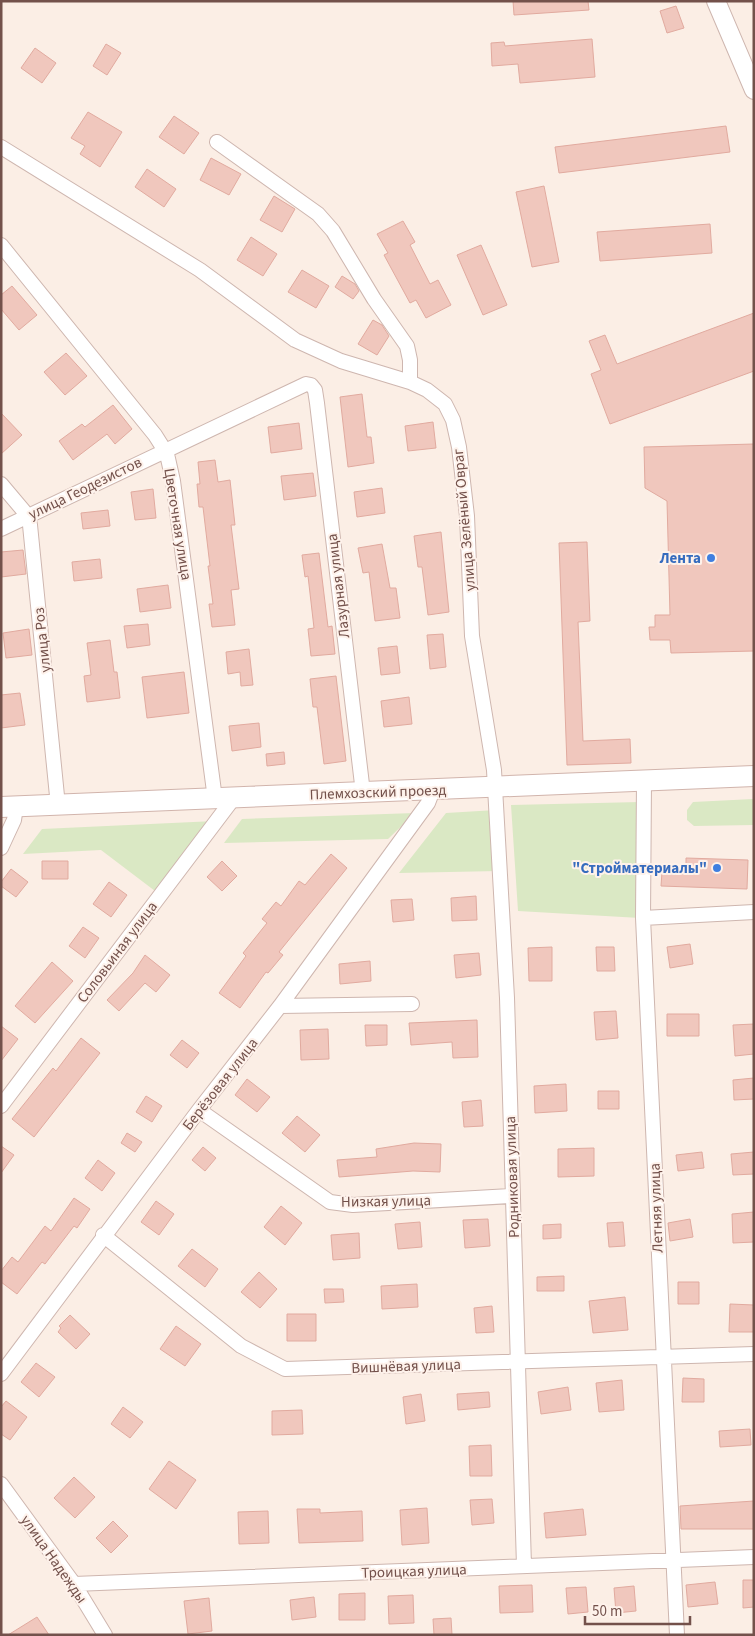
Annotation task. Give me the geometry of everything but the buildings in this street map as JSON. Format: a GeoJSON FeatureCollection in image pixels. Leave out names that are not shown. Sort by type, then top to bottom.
{"type":"FeatureCollection","features":[{"type":"Feature","properties":{"kind":"main road","name":"Племхозский проезд"},"geometry":{"type":"LineString","coordinates":[[9,807],[754,776]]}},
{"type":"Feature","properties":{"kind":"street"},"geometry":{"type":"LineString","coordinates":[[716,1],[754,90]]}},
{"type":"Feature","properties":{"kind":"street"},"geometry":{"type":"LineString","coordinates":[[1,147],[207,274],[295,340],[354,366],[410,382],[410,360],[407,346],[374,300],[333,231],[318,214],[217,142]]}},
{"type":"Feature","properties":{"kind":"street","name":"Цветочная улица"},"geometry":{"type":"LineString","coordinates":[[1,245],[146,422],[165,450],[174,491],[224,799]]}},
{"type":"Feature","properties":{"kind":"street","name":"улица Зелёный Овраг"},"geometry":{"type":"LineString","coordinates":[[410,382],[427,390],[445,404],[457,437],[468,532],[472,636],[492,761],[494,788]]}},
{"type":"Feature","properties":{"kind":"street","name":"улица Геодезистов"},"geometry":{"type":"LineString","coordinates":[[1,529],[306,384]]}},
{"type":"Feature","properties":{"kind":"street","name":"Лазурная улица"},"geometry":{"type":"LineString","coordinates":[[306,384],[311,385],[315,390],[363,793]]}},
{"type":"Feature","properties":{"kind":"street"},"geometry":{"type":"LineString","coordinates":[[1,484],[28,516]]}},
{"type":"Feature","properties":{"kind":"street","name":"улица Роз"},"geometry":{"type":"LineString","coordinates":[[28,516],[58,806]]}},
{"type":"Feature","properties":{"kind":"street","name":"Летняя улица"},"geometry":{"type":"LineString","coordinates":[[644,781],[643,918],[676,1635]]}},
{"type":"Feature","properties":{"kind":"street","name":"Родниковая улица"},"geometry":{"type":"LineString","coordinates":[[494,788],[507,998],[524,1566]]}},
{"type":"Feature","properties":{"kind":"street","name":"Берёзовая улица"},"geometry":{"type":"LineString","coordinates":[[1,1374],[104,1235],[280,1006],[428,803],[433,790]]}},
{"type":"Feature","properties":{"kind":"street","name":"Соловьиная улица"},"geometry":{"type":"LineString","coordinates":[[1,1106],[224,799]]}},
{"type":"Feature","properties":{"kind":"street"},"geometry":{"type":"LineString","coordinates":[[1,848],[14,820],[9,807]]}},
{"type":"Feature","properties":{"kind":"street"},"geometry":{"type":"LineString","coordinates":[[643,918],[754,912]]}},
{"type":"Feature","properties":{"kind":"street"},"geometry":{"type":"LineString","coordinates":[[280,1006],[412,1004]]}},
{"type":"Feature","properties":{"kind":"street","name":"Низкая улица"},"geometry":{"type":"LineString","coordinates":[[199,1110],[330,1202],[353,1206],[512,1196]]}},
{"type":"Feature","properties":{"kind":"street","name":"Вишнёвая улица"},"geometry":{"type":"LineString","coordinates":[[104,1235],[241,1346],[285,1369],[754,1354]]}},
{"type":"Feature","properties":{"kind":"street","name":"улица Надежды"},"geometry":{"type":"LineString","coordinates":[[1,1484],[74,1584],[105,1635]]}},
{"type":"Feature","properties":{"kind":"street","name":"Троицкая улица"},"geometry":{"type":"LineString","coordinates":[[74,1584],[754,1557]]}},
{"type":"Feature","properties":{"kind":"green space"},"geometry":{"type":"Polygon","coordinates":[[[753,799],[754,825],[694,826],[687,820],[687,810],[693,802],[753,799]]]}},
{"type":"Feature","properties":{"kind":"green space"},"geometry":{"type":"Polygon","coordinates":[[[640,802],[640,918],[518,911],[511,805],[640,802]]]}},
{"type":"Feature","properties":{"kind":"green space"},"geometry":{"type":"Polygon","coordinates":[[[496,810],[499,871],[399,873],[446,813],[496,810]]]}},
{"type":"Feature","properties":{"kind":"green space"},"geometry":{"type":"Polygon","coordinates":[[[415,813],[388,839],[224,843],[242,819],[415,813]]]}},
{"type":"Feature","properties":{"kind":"green space"},"geometry":{"type":"Polygon","coordinates":[[[215,821],[159,894],[101,850],[23,854],[42,829],[215,821]]]}},
{"type":"Feature","properties":{"kind":"place","name":"Лента"},"geometry":{"type":"Point","coordinates":[711,558]}},
{"type":"Feature","properties":{"kind":"place","name":"\"Стройматериалы\""},"geometry":{"type":"Point","coordinates":[717,868]}}]}
